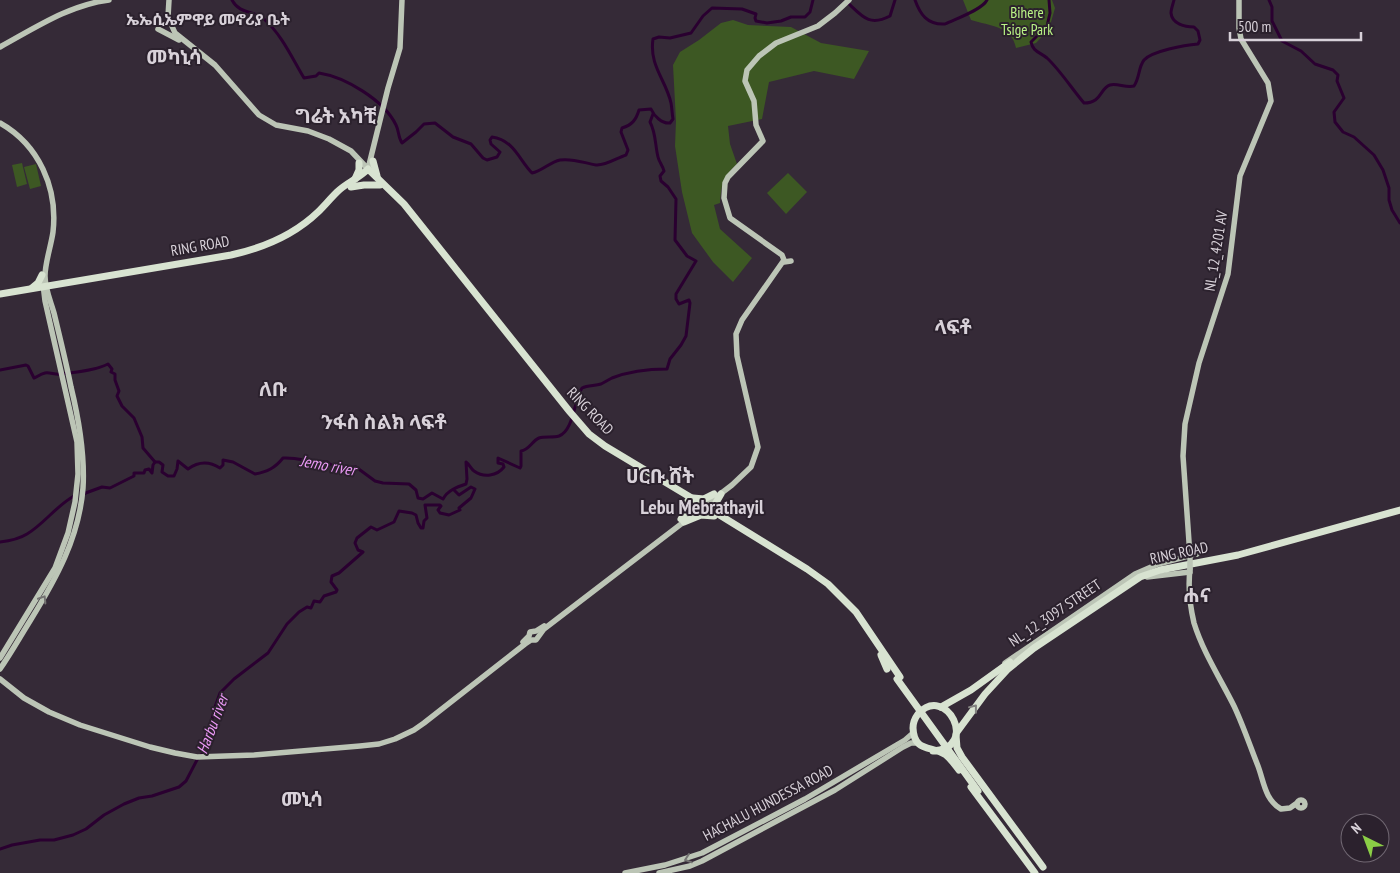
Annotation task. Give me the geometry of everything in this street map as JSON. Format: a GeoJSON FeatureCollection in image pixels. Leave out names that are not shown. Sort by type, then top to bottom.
{"type":"FeatureCollection","features":[{"type":"Feature","properties":{"kind":"highway"},"geometry":{"type":"LineString","coordinates":[[350,185],[379,182],[373,159]]}},
{"type":"Feature","properties":{"kind":"highway"},"geometry":{"type":"LineString","coordinates":[[350,185],[358,175],[359,161]]}},
{"type":"Feature","properties":{"kind":"highway","name":"RING ROAD"},"geometry":{"type":"LineString","coordinates":[[0,296],[236,256],[265,249],[304,227],[337,196],[366,173],[379,182],[402,208],[576,423],[605,446],[689,499],[807,569],[828,584],[856,612],[898,678],[980,790]]}},
{"type":"Feature","properties":{"kind":"highway","name":"RING ROAD"},"geometry":{"type":"LineString","coordinates":[[0,296],[30,289],[45,288],[56,284],[253,250],[274,242],[302,225],[318,212],[337,192],[350,185]]}},
{"type":"Feature","properties":{"kind":"highway"},"geometry":{"type":"LineString","coordinates":[[30,289],[38,283],[44,274],[56,284]]}},
{"type":"Feature","properties":{"kind":"highway"},"geometry":{"type":"LineString","coordinates":[[682,520],[689,508],[689,499],[704,499],[717,494]]}},
{"type":"Feature","properties":{"kind":"highway"},"geometry":{"type":"LineString","coordinates":[[682,520],[701,515],[715,514],[717,494]]}},
{"type":"Feature","properties":{"kind":"highway","name":"RING ROAD"},"geometry":{"type":"LineString","coordinates":[[956,733],[1002,674],[1034,648],[1146,574],[1238,555],[1400,509]]}},
{"type":"Feature","properties":{"kind":"highway","name":"RING ROAD"},"geometry":{"type":"LineString","coordinates":[[941,707],[961,696],[1144,572],[1166,565],[1244,550],[1400,509]]}},
{"type":"Feature","properties":{"kind":"highway"},"geometry":{"type":"LineString","coordinates":[[882,653],[895,664]]}},
{"type":"Feature","properties":{"kind":"highway"},"geometry":{"type":"LineString","coordinates":[[882,653],[887,669]]}},
{"type":"Feature","properties":{"kind":"highway"},"geometry":{"type":"LineString","coordinates":[[1035,873],[955,764],[945,754],[925,748],[918,743],[913,733],[913,724],[919,713],[929,707],[941,707],[954,718],[958,748],[962,757],[1045,870]]}},
{"type":"Feature","properties":{"kind":"highway"},"geometry":{"type":"LineString","coordinates":[[933,750],[948,746],[956,733]]}},
{"type":"Feature","properties":{"kind":"highway"},"geometry":{"type":"LineString","coordinates":[[980,790],[1045,870]]}},
{"type":"Feature","properties":{"kind":"highway"},"geometry":{"type":"LineString","coordinates":[[980,790],[1019,851]]}},
{"type":"Feature","properties":{"kind":"main road"},"geometry":{"type":"LineString","coordinates":[[0,46],[69,7],[93,0]]}},
{"type":"Feature","properties":{"kind":"main road"},"geometry":{"type":"LineString","coordinates":[[0,46],[69,10],[89,3],[109,0]]}},
{"type":"Feature","properties":{"kind":"main road"},"geometry":{"type":"LineString","coordinates":[[167,0],[165,10],[167,24],[179,40]]}},
{"type":"Feature","properties":{"kind":"main road"},"geometry":{"type":"LineString","coordinates":[[167,0],[168,17],[175,33],[214,64],[262,117],[276,125],[308,131],[329,139],[349,150],[359,161],[366,173]]}},
{"type":"Feature","properties":{"kind":"main road"},"geometry":{"type":"LineString","coordinates":[[366,173],[373,159],[386,103],[402,48],[403,0]]}},
{"type":"Feature","properties":{"kind":"main road","name":"NL_12_4201 AV"},"geometry":{"type":"LineString","coordinates":[[1189,546],[1183,456],[1185,424],[1201,357],[1228,274],[1240,176],[1270,108],[1271,87],[1241,39],[1239,28],[1240,0]]}},
{"type":"Feature","properties":{"kind":"main road"},"geometry":{"type":"LineString","coordinates":[[783,260],[782,255],[730,218],[724,198],[725,180],[728,175],[763,142],[757,128],[753,98],[745,81],[747,70],[759,56],[776,43],[818,26],[845,3]]}},
{"type":"Feature","properties":{"kind":"main road"},"geometry":{"type":"LineString","coordinates":[[158,28],[179,40],[213,67],[262,120],[274,127],[307,134],[328,142],[351,154],[359,161],[373,159]]}},
{"type":"Feature","properties":{"kind":"main road"},"geometry":{"type":"LineString","coordinates":[[0,124],[27,144],[41,162],[51,191],[53,213],[44,274],[45,288],[82,441],[83,487],[75,502],[71,534],[55,568],[0,658]]}},
{"type":"Feature","properties":{"kind":"main road"},"geometry":{"type":"LineString","coordinates":[[783,260],[791,261]]}},
{"type":"Feature","properties":{"kind":"main road"},"geometry":{"type":"LineString","coordinates":[[65,373],[76,442],[79,494],[71,534],[62,567],[1,668],[1,676],[24,698],[70,721],[91,726],[175,754],[200,755],[296,749],[379,741],[400,734],[423,722],[530,638],[536,640],[537,633],[746,470],[754,454],[755,441],[734,354],[733,339],[737,324],[783,260]]}},
{"type":"Feature","properties":{"kind":"main road"},"geometry":{"type":"LineString","coordinates":[[1189,546],[1191,555],[1189,571],[1193,607],[1202,640]]}},
{"type":"Feature","properties":{"kind":"main road"},"geometry":{"type":"LineString","coordinates":[[1189,546],[1191,555]]}},
{"type":"Feature","properties":{"kind":"main road","name":"NL_12_3097 STREET"},"geometry":{"type":"LineString","coordinates":[[961,696],[1126,579],[1142,570],[1169,560],[1191,555]]}},
{"type":"Feature","properties":{"kind":"main road"},"geometry":{"type":"LineString","coordinates":[[1020,660],[1141,580],[1154,576],[1189,571]]}},
{"type":"Feature","properties":{"kind":"main road"},"geometry":{"type":"LineString","coordinates":[[1189,571],[1192,612],[1202,640],[1234,704],[1270,799],[1281,809],[1296,806]]}},
{"type":"Feature","properties":{"kind":"main road","name":"HACHALU HUNDESSA ROAD"},"geometry":{"type":"LineString","coordinates":[[625,873],[687,860],[725,845],[806,802],[905,740],[913,733]]}},
{"type":"Feature","properties":{"kind":"main road"},"geometry":{"type":"LineString","coordinates":[[806,802],[880,763],[903,747],[918,743]]}},
{"type":"Feature","properties":{"kind":"main road"},"geometry":{"type":"LineString","coordinates":[[659,873],[690,866],[725,845]]}},
{"type":"Feature","properties":{"kind":"green space","name":"Bihere Tsige Park"},"geometry":{"type":"Polygon","coordinates":[[[963,0],[1052,0],[1055,8],[1049,29],[1036,43],[1016,48],[1014,41],[1005,31],[971,20],[963,0]]]}},
{"type":"Feature","properties":{"kind":"green space"},"geometry":{"type":"Polygon","coordinates":[[[733,20],[748,25],[791,27],[821,43],[869,51],[854,79],[814,71],[769,82],[762,119],[728,126],[730,144],[737,164],[728,173],[724,181],[720,203],[714,205],[720,229],[752,258],[733,282],[713,262],[692,233],[682,192],[675,146],[676,121],[673,65],[680,52],[721,23],[733,20]]]}},
{"type":"Feature","properties":{"kind":"green space"},"geometry":{"type":"Polygon","coordinates":[[[22,163],[27,184],[17,187],[12,165],[22,163]]]}},
{"type":"Feature","properties":{"kind":"green space"},"geometry":{"type":"Polygon","coordinates":[[[36,164],[41,186],[30,189],[24,167],[36,164]]]}},
{"type":"Feature","properties":{"kind":"green space"},"geometry":{"type":"Polygon","coordinates":[[[788,173],[807,192],[786,214],[767,193],[788,173]]]}},
{"type":"Feature","properties":{"kind":"waterway"},"geometry":{"type":"LineString","coordinates":[[232,0],[239,8],[260,16],[270,25],[286,47],[304,78],[316,76],[319,73],[340,79],[363,91],[383,107],[396,125],[402,143],[424,124],[435,123],[453,137],[471,144],[487,160],[497,157],[500,152],[491,144],[490,140],[492,137],[506,142],[532,173],[560,160],[574,160],[600,165],[626,155],[628,150],[621,132],[622,128],[633,122],[639,110],[651,109],[659,119],[670,123],[673,119],[671,103],[653,57],[653,39],[659,37],[670,38],[691,33],[703,16],[712,8],[742,9],[756,14],[756,21],[767,23],[791,17],[805,17],[810,12],[813,0]]}},
{"type":"Feature","properties":{"kind":"waterway"},"geometry":{"type":"LineString","coordinates":[[847,2],[866,18],[877,20],[890,16],[895,0]]}},
{"type":"Feature","properties":{"kind":"waterway"},"geometry":{"type":"LineString","coordinates":[[915,0],[925,18],[939,24],[945,24],[974,11],[987,0]]}},
{"type":"Feature","properties":{"kind":"waterway"},"geometry":{"type":"LineString","coordinates":[[1049,0],[1050,13],[1047,26],[1031,42],[1032,45],[1035,50],[1052,63],[1084,103],[1094,101],[1110,85],[1134,86],[1142,63],[1148,57],[1169,49],[1198,44],[1200,40],[1198,31],[1194,27],[1176,22],[1172,17],[1171,11],[1174,0]]}},
{"type":"Feature","properties":{"kind":"waterway"},"geometry":{"type":"LineString","coordinates":[[1269,0],[1272,7],[1272,21],[1282,41],[1301,51],[1315,64],[1333,70],[1338,75],[1337,81],[1344,98],[1334,112],[1335,122],[1343,132],[1354,137],[1374,155],[1383,170],[1389,188],[1389,200],[1392,210],[1400,223]]}},
{"type":"Feature","properties":{"kind":"waterway","name":"Jemo river"},"geometry":{"type":"LineString","coordinates":[[83,494],[102,487],[110,488],[134,476],[134,473],[144,473],[145,470],[149,469],[152,473],[155,462],[163,465],[162,472],[168,476],[174,476],[178,461],[188,469],[196,464],[204,463],[220,468],[223,465],[223,460],[233,462],[255,474],[270,469],[283,458],[327,462],[337,467],[356,467],[375,481],[409,484],[416,490],[418,498],[423,499],[432,493],[443,499],[450,491],[466,484],[466,462],[474,471],[482,475],[494,474],[504,467],[503,464],[498,463],[498,458],[520,468],[521,451],[539,438],[557,437],[568,428],[582,388],[601,384],[612,378],[632,372],[667,369],[670,359],[686,336],[690,303],[689,300],[679,304],[676,294],[696,261],[687,256],[675,240],[676,199],[668,187],[661,181],[660,176],[664,171],[659,159],[650,122],[653,114]]}},
{"type":"Feature","properties":{"kind":"waterway"},"geometry":{"type":"LineString","coordinates":[[0,370],[26,365],[34,378],[45,373],[79,372],[108,364],[112,369],[111,372],[115,374],[119,391],[117,396],[122,406],[134,418],[142,437],[143,448],[155,462]]}},
{"type":"Feature","properties":{"kind":"waterway","name":"Harbu river"},"geometry":{"type":"LineString","coordinates":[[0,849],[12,845],[40,840],[54,840],[73,835],[86,829],[104,815],[124,804],[179,787],[186,781],[198,758],[204,752],[220,693],[234,679],[268,653],[287,624],[299,612],[307,607],[311,608],[314,601],[320,602],[324,596],[336,592],[337,590],[331,582],[332,576],[339,573],[363,552],[358,550],[355,543],[357,538],[371,527],[377,530],[394,522],[399,511],[416,515],[418,523],[423,528],[424,521],[427,518],[425,505],[440,505],[438,510],[440,513],[449,515],[460,510],[459,508],[471,498],[475,489],[471,487],[459,495],[454,490]]}},
{"type":"Feature","properties":{"kind":"waterway","name":"Jemo river"},"geometry":{"type":"LineString","coordinates":[[0,542],[14,540],[27,534],[74,496]]}},
{"type":"Feature","properties":{"kind":"district","name":"ኤኤሲኤምዋይ መኖሪያ ቤት"},"geometry":{"type":"Point","coordinates":[208,19]}},
{"type":"Feature","properties":{"kind":"district","name":"መካኒሳ"},"geometry":{"type":"Point","coordinates":[174,57]}},
{"type":"Feature","properties":{"kind":"district","name":"ግሬት አካቺ"},"geometry":{"type":"Point","coordinates":[336,116]}},
{"type":"Feature","properties":{"kind":"district","name":"ላፍቶ"},"geometry":{"type":"Point","coordinates":[953,327]}},
{"type":"Feature","properties":{"kind":"district","name":"ለቡ"},"geometry":{"type":"Point","coordinates":[273,389]}},
{"type":"Feature","properties":{"kind":"district","name":"ንፋስ ስልክ ላፍቶ"},"geometry":{"type":"Point","coordinates":[384,422]}},
{"type":"Feature","properties":{"kind":"district","name":"ሀርቡ ሸት"},"geometry":{"type":"Point","coordinates":[660,476]}},
{"type":"Feature","properties":{"kind":"district","name":"Lebu Mebrathayil"},"geometry":{"type":"Point","coordinates":[702,507]}},
{"type":"Feature","properties":{"kind":"district","name":"ሐና"},"geometry":{"type":"Point","coordinates":[1197,595]}},
{"type":"Feature","properties":{"kind":"district","name":"መኒሳ"},"geometry":{"type":"Point","coordinates":[302,799]}}]}
